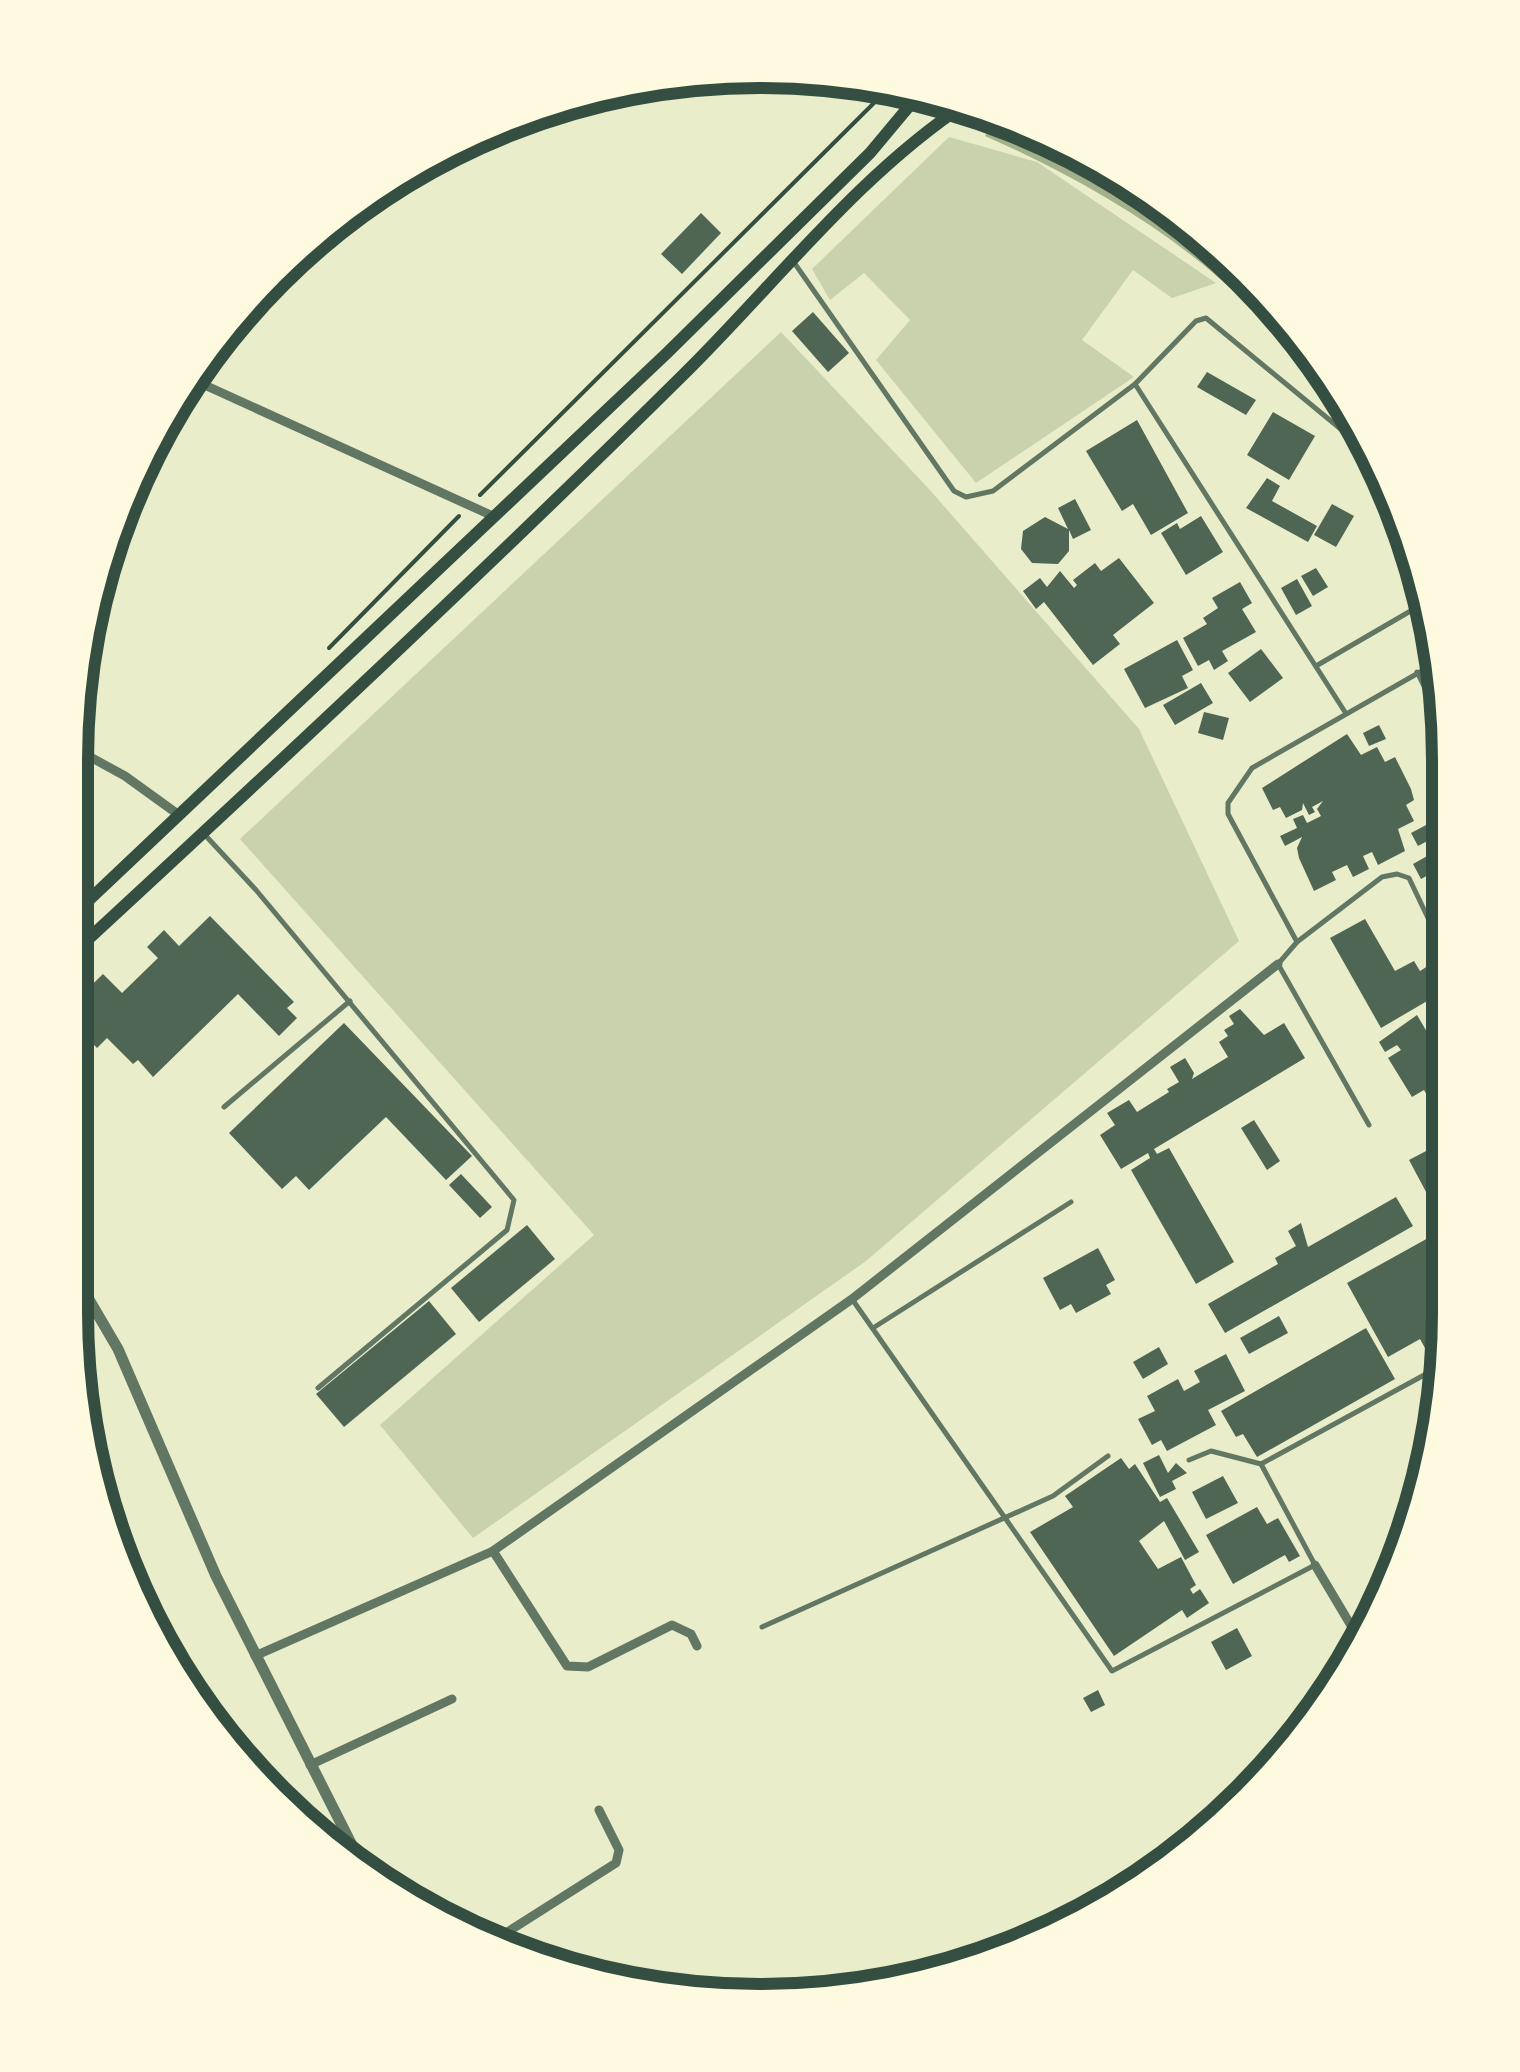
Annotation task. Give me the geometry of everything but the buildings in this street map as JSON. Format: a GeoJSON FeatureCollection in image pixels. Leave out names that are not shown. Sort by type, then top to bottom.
{"type":"FeatureCollection","features":[{"type":"Feature","properties":{"kind":"main road"},"geometry":{"type":"LineString","coordinates":[[88,901],[496,517],[857,166],[912,105]]}},
{"type":"Feature","properties":{"kind":"main road"},"geometry":{"type":"LineString","coordinates":[[88,939],[684,374],[909,147],[951,115]]}},
{"type":"Feature","properties":{"kind":"street"},"geometry":{"type":"LineString","coordinates":[[203,384],[496,517]]}},
{"type":"Feature","properties":{"kind":"street"},"geometry":{"type":"LineString","coordinates":[[88,755],[180,814]]}},
{"type":"Feature","properties":{"kind":"street"},"geometry":{"type":"LineString","coordinates":[[255,1656],[494,1551],[852,1299],[1278,964]]}},
{"type":"Feature","properties":{"kind":"street"},"geometry":{"type":"LineString","coordinates":[[88,1298],[118,1349],[255,1656],[353,1848]]}},
{"type":"Feature","properties":{"kind":"street"},"geometry":{"type":"LineString","coordinates":[[494,1551],[567,1666],[588,1666],[672,1625],[691,1634],[697,1646]]}},
{"type":"Feature","properties":{"kind":"street"},"geometry":{"type":"LineString","coordinates":[[1315,1565],[1353,1628]]}},
{"type":"Feature","properties":{"kind":"street"},"geometry":{"type":"LineString","coordinates":[[310,1765],[452,1699]]}},
{"type":"Feature","properties":{"kind":"street"},"geometry":{"type":"LineString","coordinates":[[505,1934],[616,1863],[619,1850],[599,1810]]}},
{"type":"Feature","properties":{"kind":"lane"},"geometry":{"type":"LineString","coordinates":[[793,261],[954,491],[966,498],[993,491],[1135,384],[1196,320],[1206,318],[1349,437]]}},
{"type":"Feature","properties":{"kind":"lane"},"geometry":{"type":"LineString","coordinates":[[1135,384],[1345,712]]}},
{"type":"Feature","properties":{"kind":"lane"},"geometry":{"type":"LineString","coordinates":[[1316,667],[1415,608]]}},
{"type":"Feature","properties":{"kind":"lane"},"geometry":{"type":"LineString","coordinates":[[1297,942],[1228,814],[1228,804],[1252,768],[1426,668]]}},
{"type":"Feature","properties":{"kind":"lane"},"geometry":{"type":"LineString","coordinates":[[1417,672],[1429,697]]}},
{"type":"Feature","properties":{"kind":"lane"},"geometry":{"type":"LineString","coordinates":[[202,833],[350,1002],[514,1200],[507,1230],[318,1388]]}},
{"type":"Feature","properties":{"kind":"lane"},"geometry":{"type":"LineString","coordinates":[[1369,1125],[1278,964],[1297,942],[1382,877],[1397,874],[1409,878],[1432,926]]}},
{"type":"Feature","properties":{"kind":"lane"},"geometry":{"type":"LineString","coordinates":[[224,1107],[350,1002]]}},
{"type":"Feature","properties":{"kind":"lane"},"geometry":{"type":"LineString","coordinates":[[873,1328],[1071,1202]]}},
{"type":"Feature","properties":{"kind":"lane"},"geometry":{"type":"LineString","coordinates":[[852,1299],[1006,1514],[1112,1672],[1315,1565],[1261,1464]]}},
{"type":"Feature","properties":{"kind":"lane"},"geometry":{"type":"LineString","coordinates":[[1190,1460],[1211,1451],[1261,1464],[1430,1372]]}},
{"type":"Feature","properties":{"kind":"lane"},"geometry":{"type":"LineString","coordinates":[[762,1627],[1052,1496],[1108,1456]]}},
{"type":"Feature","properties":{"kind":"path"},"geometry":{"type":"LineString","coordinates":[[321,657],[878,98]]}},
{"type":"Feature","properties":{"kind":"path"},"geometry":{"type":"LineString","coordinates":[[898,102],[907,111]]}},
{"type":"Feature","properties":{"kind":"shaded area"},"geometry":{"type":"Polygon","coordinates":[[[990,128],[1017,139],[1134,201],[1236,284],[1291,348],[1235,292],[1165,236],[1077,181],[985,136],[990,128]]]}},
{"type":"Feature","properties":{"kind":"shaded area"},"geometry":{"type":"Polygon","coordinates":[[[949,137],[1037,162],[1216,283],[1172,298],[1133,270],[1082,340],[1134,377],[976,483],[876,360],[910,320],[864,273],[830,300],[812,269],[949,137]]]}},
{"type":"Feature","properties":{"kind":"shaded area"},"geometry":{"type":"Polygon","coordinates":[[[781,332],[929,489],[1139,729],[1239,941],[866,1261],[473,1538],[380,1425],[594,1235],[240,839],[781,332]]]}}]}
